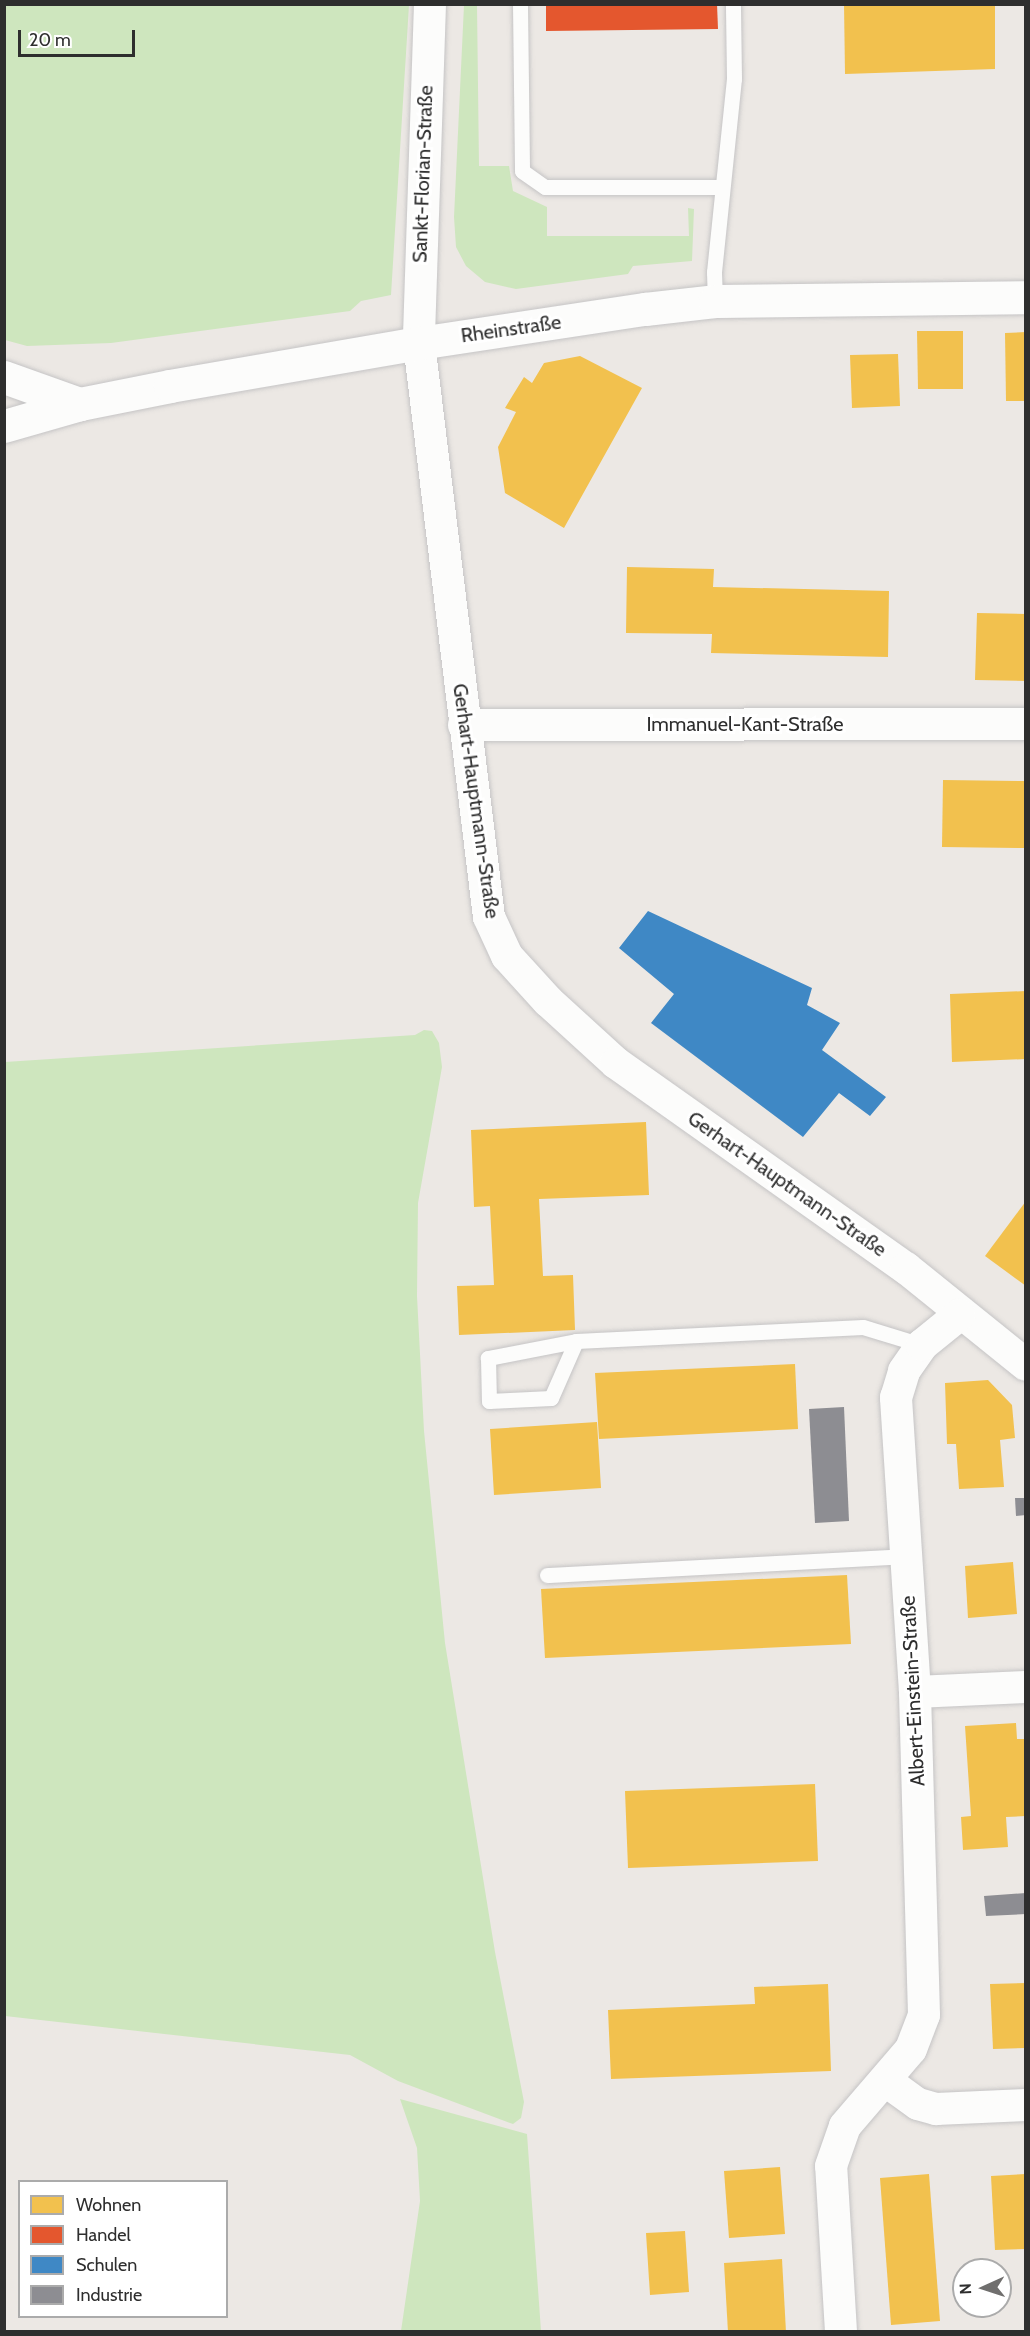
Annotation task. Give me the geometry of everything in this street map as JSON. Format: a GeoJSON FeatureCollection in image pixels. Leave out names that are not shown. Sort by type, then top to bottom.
{"type":"FeatureCollection","features":[{"type":"Feature","properties":{"kind":"main road","name":"Rheinstraße"},"geometry":{"type":"LineString","coordinates":[[4,426],[80,404],[419,343],[715,301],[1026,297]]}},
{"type":"Feature","properties":{"kind":"main road"},"geometry":{"type":"LineString","coordinates":[[4,377],[80,404]]}},
{"type":"Feature","properties":{"kind":"street","name":"Sankt-Florian-Straße"},"geometry":{"type":"LineString","coordinates":[[419,343],[430,4]]}},
{"type":"Feature","properties":{"kind":"street","name":"Gerhart-Hauptmann-Straße"},"geometry":{"type":"LineString","coordinates":[[419,343],[489,917],[507,956],[548,1001],[616,1063],[906,1269],[958,1315],[1026,1365]]}},
{"type":"Feature","properties":{"kind":"street","name":"Immanuel-Kant-Straße"},"geometry":{"type":"LineString","coordinates":[[464,725],[1026,724]]}},
{"type":"Feature","properties":{"kind":"street","name":"Albert-Einstein-Straße"},"geometry":{"type":"LineString","coordinates":[[841,2331],[831,2166],[845,2126],[886,2081],[911,2049],[924,2015],[915,1692],[896,1398],[903,1371],[922,1345],[958,1315]]}},
{"type":"Feature","properties":{"kind":"street"},"geometry":{"type":"LineString","coordinates":[[915,1692],[1026,1687]]}},
{"type":"Feature","properties":{"kind":"street"},"geometry":{"type":"LineString","coordinates":[[886,2081],[918,2104],[936,2109],[1026,2104]]}},
{"type":"Feature","properties":{"kind":"lane"},"geometry":{"type":"LineString","coordinates":[[520,4],[522,171],[545,186],[722,187]]}},
{"type":"Feature","properties":{"kind":"lane"},"geometry":{"type":"LineString","coordinates":[[715,301],[722,187],[734,79],[733,4]]}},
{"type":"Feature","properties":{"kind":"lane"},"geometry":{"type":"LineString","coordinates":[[576,1341],[551,1398],[489,1401],[488,1358],[576,1341],[863,1327],[922,1345]]}},
{"type":"Feature","properties":{"kind":"lane"},"geometry":{"type":"LineString","coordinates":[[547,1575],[905,1556]]}},
{"type":"Feature","properties":{"kind":"green space"},"geometry":{"type":"Polygon","coordinates":[[[4,5],[409,5],[391,295],[361,301],[350,311],[111,343],[27,346],[5,340],[4,5]]]}},
{"type":"Feature","properties":{"kind":"green space"},"geometry":{"type":"Polygon","coordinates":[[[464,5],[477,5],[479,166],[509,166],[513,191],[547,207],[547,236],[689,236],[688,208],[694,209],[692,261],[633,266],[628,274],[516,289],[485,282],[466,266],[456,247],[454,217],[464,5]]]}},
{"type":"Feature","properties":{"kind":"green space"},"geometry":{"type":"Polygon","coordinates":[[[424,1030],[432,1031],[439,1043],[442,1067],[418,1203],[417,1296],[424,1431],[445,1643],[495,1952],[524,2102],[521,2118],[513,2124],[398,2081],[350,2055],[5,2016],[5,1062],[415,1035],[424,1030]]]}},
{"type":"Feature","properties":{"kind":"green space"},"geometry":{"type":"Polygon","coordinates":[[[400,2099],[527,2134],[541,2331],[401,2331],[420,2201],[417,2148],[400,2099]]]}},
{"type":"Feature","properties":{"kind":"building: Wohnen"},"geometry":{"type":"Polygon","coordinates":[[[844,4],[995,4],[995,69],[845,74],[844,4]]]}},
{"type":"Feature","properties":{"kind":"building: Wohnen"},"geometry":{"type":"Polygon","coordinates":[[[917,331],[963,331],[963,389],[918,389],[917,331]]]}},
{"type":"Feature","properties":{"kind":"building: Wohnen"},"geometry":{"type":"Polygon","coordinates":[[[1026,332],[1026,401],[1006,401],[1005,333],[1026,332]]]}},
{"type":"Feature","properties":{"kind":"building: Wohnen"},"geometry":{"type":"Polygon","coordinates":[[[898,354],[900,406],[852,408],[850,355],[898,354]]]}},
{"type":"Feature","properties":{"kind":"building: Wohnen"},"geometry":{"type":"Polygon","coordinates":[[[580,356],[642,388],[564,528],[505,493],[498,447],[516,412],[505,408],[524,377],[532,383],[544,363],[580,356]]]}},
{"type":"Feature","properties":{"kind":"building: Wohnen"},"geometry":{"type":"Polygon","coordinates":[[[627,567],[714,569],[713,587],[889,591],[888,657],[711,653],[712,634],[626,633],[627,567]]]}},
{"type":"Feature","properties":{"kind":"building: Wohnen"},"geometry":{"type":"Polygon","coordinates":[[[977,613],[1026,614],[1026,681],[975,680],[977,613]]]}},
{"type":"Feature","properties":{"kind":"building: Wohnen"},"geometry":{"type":"Polygon","coordinates":[[[943,780],[1026,781],[1026,848],[942,847],[943,780]]]}},
{"type":"Feature","properties":{"kind":"building: Wohnen"},"geometry":{"type":"Polygon","coordinates":[[[1026,991],[1026,1059],[952,1062],[950,994],[1026,991]]]}},
{"type":"Feature","properties":{"kind":"building: Wohnen"},"geometry":{"type":"Polygon","coordinates":[[[646,1122],[649,1195],[539,1199],[543,1276],[573,1275],[575,1330],[459,1335],[457,1286],[494,1285],[490,1206],[474,1207],[471,1130],[646,1122]]]}},
{"type":"Feature","properties":{"kind":"building: Wohnen"},"geometry":{"type":"Polygon","coordinates":[[[1026,1201],[1026,1286],[985,1256],[1026,1201]]]}},
{"type":"Feature","properties":{"kind":"building: Wohnen"},"geometry":{"type":"Polygon","coordinates":[[[795,1364],[798,1429],[599,1439],[595,1373],[795,1364]]]}},
{"type":"Feature","properties":{"kind":"building: Wohnen"},"geometry":{"type":"Polygon","coordinates":[[[988,1380],[1012,1405],[1015,1438],[1000,1440],[1004,1487],[959,1489],[956,1444],[947,1444],[945,1383],[988,1380]]]}},
{"type":"Feature","properties":{"kind":"building: Wohnen"},"geometry":{"type":"Polygon","coordinates":[[[597,1422],[601,1488],[494,1495],[490,1429],[597,1422]]]}},
{"type":"Feature","properties":{"kind":"building: Wohnen"},"geometry":{"type":"Polygon","coordinates":[[[1013,1562],[1017,1614],[968,1618],[965,1566],[1013,1562]]]}},
{"type":"Feature","properties":{"kind":"building: Wohnen"},"geometry":{"type":"Polygon","coordinates":[[[847,1575],[851,1644],[545,1658],[541,1589],[847,1575]]]}},
{"type":"Feature","properties":{"kind":"building: Wohnen"},"geometry":{"type":"Polygon","coordinates":[[[1016,1723],[1017,1739],[1026,1739],[1026,1816],[1006,1817],[1008,1847],[963,1850],[961,1817],[971,1816],[965,1726],[1016,1723]]]}},
{"type":"Feature","properties":{"kind":"building: Wohnen"},"geometry":{"type":"Polygon","coordinates":[[[815,1784],[818,1861],[628,1868],[625,1791],[815,1784]]]}},
{"type":"Feature","properties":{"kind":"building: Wohnen"},"geometry":{"type":"Polygon","coordinates":[[[1026,1983],[1026,2048],[993,2049],[990,1984],[1026,1983]]]}},
{"type":"Feature","properties":{"kind":"building: Wohnen"},"geometry":{"type":"Polygon","coordinates":[[[828,1984],[831,2071],[611,2079],[608,2010],[755,2004],[754,1987],[828,1984]]]}},
{"type":"Feature","properties":{"kind":"building: Wohnen"},"geometry":{"type":"Polygon","coordinates":[[[780,2167],[785,2234],[729,2238],[724,2171],[780,2167]]]}},
{"type":"Feature","properties":{"kind":"building: Wohnen"},"geometry":{"type":"Polygon","coordinates":[[[929,2174],[940,2321],[891,2325],[880,2178],[929,2174]]]}},
{"type":"Feature","properties":{"kind":"building: Wohnen"},"geometry":{"type":"Polygon","coordinates":[[[1026,2174],[1026,2249],[995,2250],[991,2176],[1026,2174]]]}},
{"type":"Feature","properties":{"kind":"building: Wohnen"},"geometry":{"type":"Polygon","coordinates":[[[685,2231],[689,2292],[650,2295],[646,2233],[685,2231]]]}},
{"type":"Feature","properties":{"kind":"building: Wohnen"},"geometry":{"type":"Polygon","coordinates":[[[782,2259],[786,2332],[728,2332],[724,2263],[782,2259]]]}},
{"type":"Feature","properties":{"kind":"building: Handel"},"geometry":{"type":"Polygon","coordinates":[[[546,4],[717,4],[718,29],[546,31],[546,4]]]}},
{"type":"Feature","properties":{"kind":"building: Schulen"},"geometry":{"type":"Polygon","coordinates":[[[648,911],[812,988],[807,1005],[840,1023],[822,1050],[886,1097],[870,1116],[839,1093],[803,1137],[651,1023],[674,994],[619,948],[648,911]]]}},
{"type":"Feature","properties":{"kind":"building: Industrie"},"geometry":{"type":"Polygon","coordinates":[[[844,1407],[849,1521],[815,1523],[809,1409],[844,1407]]]}},
{"type":"Feature","properties":{"kind":"building: Industrie"},"geometry":{"type":"Polygon","coordinates":[[[1015,1498],[1026,1498],[1026,1515],[1016,1516],[1015,1498]]]}},
{"type":"Feature","properties":{"kind":"building: Industrie"},"geometry":{"type":"Polygon","coordinates":[[[1026,1893],[1026,1914],[986,1916],[984,1896],[1026,1893]]]}}]}
